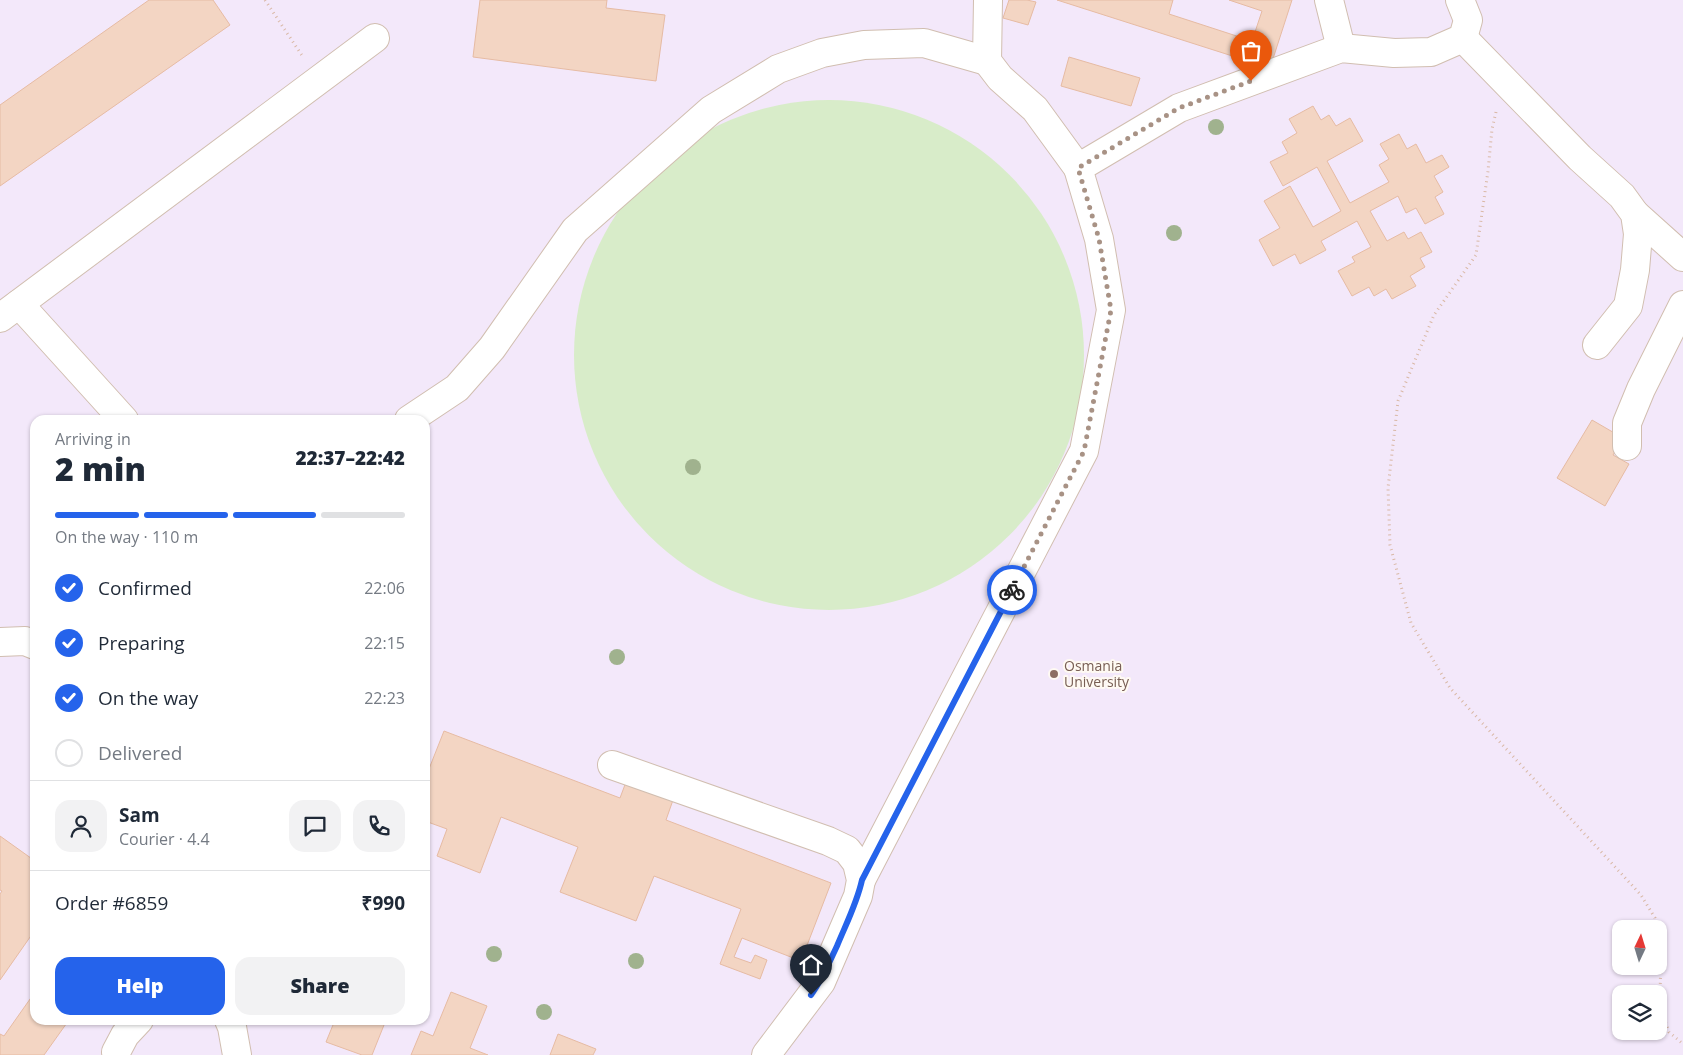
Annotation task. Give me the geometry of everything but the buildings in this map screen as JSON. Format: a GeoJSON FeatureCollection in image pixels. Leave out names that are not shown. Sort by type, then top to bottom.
{"type":"FeatureCollection","features":[{"type":"Feature","properties":{"kind":"lane"},"geometry":{"type":"LineString","coordinates":[[987,61],[988,0]]}},
{"type":"Feature","properties":{"kind":"lane"},"geometry":{"type":"LineString","coordinates":[[1329,0],[1341,48]]}},
{"type":"Feature","properties":{"kind":"lane"},"geometry":{"type":"LineString","coordinates":[[1460,0],[1468,20],[1463,38]]}},
{"type":"Feature","properties":{"kind":"lane"},"geometry":{"type":"LineString","coordinates":[[119,415],[9,311],[375,38]]}},
{"type":"Feature","properties":{"kind":"lane"},"geometry":{"type":"LineString","coordinates":[[1078,168],[1179,108],[1341,48],[1394,53],[1431,52],[1463,38]]}},
{"type":"Feature","properties":{"kind":"lane"},"geometry":{"type":"LineString","coordinates":[[1463,38],[1580,158],[1622,196],[1635,214],[1683,257]]}},
{"type":"Feature","properties":{"kind":"lane"},"geometry":{"type":"LineString","coordinates":[[416,415],[457,388],[492,348],[575,230],[711,110],[778,70],[822,53],[864,45],[924,43],[987,61],[1000,78],[1035,109],[1078,168],[1099,239],[1111,310],[1084,451],[862,880],[858,896],[821,982],[766,1055]]}},
{"type":"Feature","properties":{"kind":"lane"},"geometry":{"type":"LineString","coordinates":[[1597,345],[1628,306],[1635,270],[1638,234],[1635,214]]}},
{"type":"Feature","properties":{"kind":"lane"},"geometry":{"type":"LineString","coordinates":[[1627,446],[1627,422],[1641,389],[1683,305]]}},
{"type":"Feature","properties":{"kind":"lane"},"geometry":{"type":"LineString","coordinates":[[0,642],[25,641],[30,643]]}},
{"type":"Feature","properties":{"kind":"lane"},"geometry":{"type":"LineString","coordinates":[[612,765],[828,841],[847,850],[857,862],[862,880]]}},
{"type":"Feature","properties":{"kind":"lane"},"geometry":{"type":"LineString","coordinates":[[120,1054],[125,1035],[134,1025]]}},
{"type":"Feature","properties":{"kind":"lane"},"geometry":{"type":"LineString","coordinates":[[231,1025],[237,1055]]}},
{"type":"Feature","properties":{"kind":"path"},"geometry":{"type":"LineString","coordinates":[[265,0],[318,80]]}},
{"type":"Feature","properties":{"kind":"path"},"geometry":{"type":"LineString","coordinates":[[1502,79],[1492,129],[1476,256],[1434,315],[1398,401],[1388,488],[1390,545],[1411,623],[1450,688],[1641,895],[1655,920]]}},
{"type":"Feature","properties":{"kind":"path"},"geometry":{"type":"LineString","coordinates":[[1661,975],[1660,993],[1664,1018],[1669,1032],[1683,1044]]}},
{"type":"Feature","properties":{"kind":"shaded area","name":"Osmania University"},"geometry":{"type":"Polygon","coordinates":[[[0,0],[1683,0],[1683,1055],[0,1055],[0,0]]]}},
{"type":"Feature","properties":{"kind":"green space"},"geometry":{"type":"Polygon","coordinates":[[[829,100],[879,105],[927,120],[971,143],[1009,175],[1041,213],[1064,257],[1079,305],[1084,355],[1079,405],[1064,453],[1041,497],[1009,535],[971,567],[927,590],[879,605],[829,610],[779,605],[731,590],[687,567],[649,535],[617,497],[594,453],[579,405],[574,355],[579,305],[594,257],[617,213],[649,175],[687,143],[731,120],[779,105],[829,100]]]}},
{"type":"Feature","properties":{"kind":"way so far"},"geometry":{"type":"LineString","coordinates":[[1012,590],[1084,451],[1111,310],[1099,239],[1078,168],[1179,108],[1251,81]]}},
{"type":"Feature","properties":{"kind":"place","name":"Osmania University"},"geometry":{"type":"Point","coordinates":[1054,674]}},
{"type":"Feature","properties":{"kind":"route"},"geometry":{"type":"LineString","coordinates":[[811,995],[821,982],[852,912],[862,880],[1012,590]]}}]}
